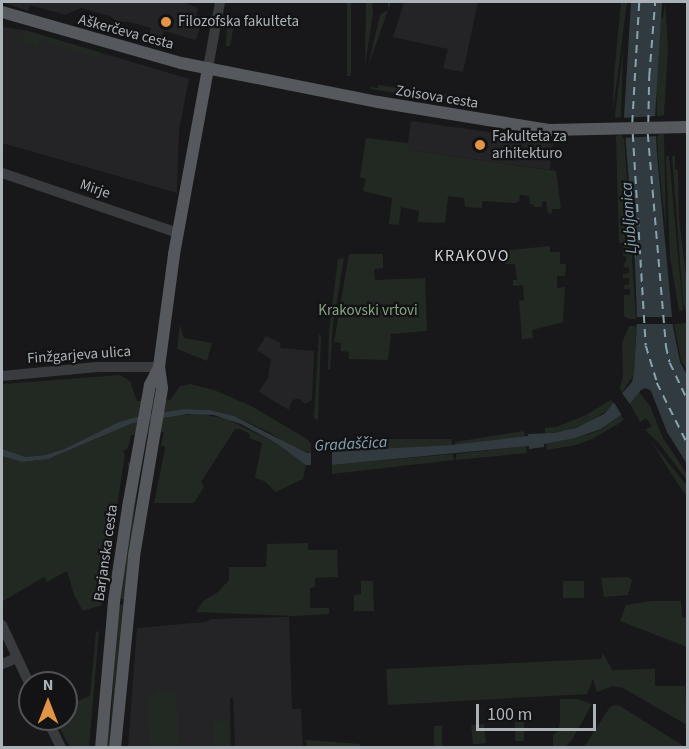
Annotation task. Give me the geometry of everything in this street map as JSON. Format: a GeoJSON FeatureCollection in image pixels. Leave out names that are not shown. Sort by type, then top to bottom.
{"type":"FeatureCollection","features":[{"type":"Feature","properties":{"kind":"main road","name":"Aškerčeva cesta"},"geometry":{"type":"LineString","coordinates":[[2,12],[208,69]]}},
{"type":"Feature","properties":{"kind":"main road","name":"Zoisova cesta"},"geometry":{"type":"LineString","coordinates":[[208,69],[378,102],[549,130],[687,127]]}},
{"type":"Feature","properties":{"kind":"main road","name":"Barjanska cesta"},"geometry":{"type":"LineString","coordinates":[[115,747],[128,603],[162,388],[159,367],[178,233],[208,69]]}},
{"type":"Feature","properties":{"kind":"main road","name":"Barjanska cesta"},"geometry":{"type":"LineString","coordinates":[[102,747],[114,601],[147,401],[150,386],[159,367]]}},
{"type":"Feature","properties":{"kind":"street"},"geometry":{"type":"LineString","coordinates":[[208,69],[220,2]]}},
{"type":"Feature","properties":{"kind":"street","name":"Mirje"},"geometry":{"type":"LineString","coordinates":[[2,173],[178,233]]}},
{"type":"Feature","properties":{"kind":"street","name":"Finžgarjeva ulica"},"geometry":{"type":"LineString","coordinates":[[2,376],[98,367],[159,367]]}},
{"type":"Feature","properties":{"kind":"street"},"geometry":{"type":"LineString","coordinates":[[2,625],[23,671]]}},
{"type":"Feature","properties":{"kind":"street"},"geometry":{"type":"LineString","coordinates":[[2,664],[17,658]]}},
{"type":"Feature","properties":{"kind":"street"},"geometry":{"type":"LineString","coordinates":[[53,731],[61,747]]}},
{"type":"Feature","properties":{"kind":"shaded area","name":"Filozofska fakulteta"},"geometry":{"type":"Polygon","coordinates":[[[2,2],[182,2],[198,8],[196,15],[203,17],[196,40],[164,31],[162,37],[150,34],[151,28],[126,21],[122,26],[112,23],[113,17],[81,8],[65,15],[30,5],[28,11],[2,2]]]}},
{"type":"Feature","properties":{"kind":"shaded area"},"geometry":{"type":"Polygon","coordinates":[[[404,2],[478,2],[463,72],[443,68],[448,49],[393,37],[404,2]]]}},
{"type":"Feature","properties":{"kind":"shaded area"},"geometry":{"type":"Polygon","coordinates":[[[631,2],[662,2],[655,117],[657,155],[673,327],[680,362],[687,375],[687,464],[667,432],[651,391],[646,388],[641,390],[621,415],[601,429],[575,438],[544,444],[544,447],[529,449],[529,446],[332,465],[306,465],[276,443],[241,424],[214,415],[187,414],[133,423],[48,459],[22,462],[2,456],[2,449],[26,457],[45,455],[64,449],[119,422],[148,414],[185,409],[210,410],[234,416],[307,453],[452,445],[528,436],[528,434],[554,433],[576,428],[604,414],[632,382],[634,373],[637,319],[635,264],[624,117],[631,2]]]}},
{"type":"Feature","properties":{"kind":"shaded area"},"geometry":{"type":"Polygon","coordinates":[[[2,27],[25,30],[189,79],[179,130],[177,193],[2,143],[2,27]]]}},
{"type":"Feature","properties":{"kind":"shaded area","name":"Fakulteta za arhitekturo"},"geometry":{"type":"Polygon","coordinates":[[[411,121],[554,141],[550,170],[407,150],[411,121]]]}},
{"type":"Feature","properties":{"kind":"shaded area"},"geometry":{"type":"Polygon","coordinates":[[[266,336],[281,343],[280,348],[314,351],[312,400],[305,404],[300,399],[295,399],[291,402],[289,410],[259,392],[268,378],[271,359],[257,350],[266,336]]]}},
{"type":"Feature","properties":{"kind":"shaded area"},"geometry":{"type":"Polygon","coordinates":[[[289,617],[292,709],[301,709],[303,747],[235,747],[233,697],[230,698],[231,747],[128,746],[137,628],[205,622],[212,619],[289,617]]]}},
{"type":"Feature","properties":{"kind":"green space"},"geometry":{"type":"Polygon","coordinates":[[[347,2],[351,2],[351,76],[347,76],[347,2]]]}},
{"type":"Feature","properties":{"kind":"green space"},"geometry":{"type":"Polygon","coordinates":[[[366,2],[372,2],[373,12],[365,66],[366,2]]]}},
{"type":"Feature","properties":{"kind":"green space"},"geometry":{"type":"Polygon","coordinates":[[[388,2],[391,2],[368,66],[380,15],[388,10],[388,2]]]}},
{"type":"Feature","properties":{"kind":"green space"},"geometry":{"type":"Polygon","coordinates":[[[621,2],[627,2],[613,111],[614,77],[621,2]]]}},
{"type":"Feature","properties":{"kind":"green space"},"geometry":{"type":"Polygon","coordinates":[[[665,2],[668,49],[664,115],[657,117],[656,77],[661,18],[663,18],[665,2]]]}},
{"type":"Feature","properties":{"kind":"green space"},"geometry":{"type":"Polygon","coordinates":[[[227,23],[234,25],[230,46],[226,46],[227,23]]]}},
{"type":"Feature","properties":{"kind":"green space"},"geometry":{"type":"Polygon","coordinates":[[[24,32],[102,53],[100,58],[40,40],[38,48],[21,44],[24,32]]]}},
{"type":"Feature","properties":{"kind":"green space"},"geometry":{"type":"Polygon","coordinates":[[[623,50],[621,117],[616,118],[615,116],[623,50]]]}},
{"type":"Feature","properties":{"kind":"green space"},"geometry":{"type":"Polygon","coordinates":[[[378,85],[413,90],[416,94],[435,97],[438,93],[457,97],[456,103],[371,89],[371,87],[378,88],[378,85]]]}},
{"type":"Feature","properties":{"kind":"green space"},"geometry":{"type":"Polygon","coordinates":[[[657,134],[664,134],[666,231],[658,155],[657,134]]]}},
{"type":"Feature","properties":{"kind":"green space"},"geometry":{"type":"Polygon","coordinates":[[[624,135],[636,319],[624,316],[624,295],[630,295],[630,289],[624,289],[624,285],[629,284],[629,278],[623,278],[623,274],[629,273],[629,268],[623,267],[627,257],[623,256],[623,243],[619,243],[616,136],[624,135]]]}},
{"type":"Feature","properties":{"kind":"green space"},"geometry":{"type":"Polygon","coordinates":[[[366,138],[408,143],[408,150],[556,171],[561,209],[552,209],[552,213],[548,214],[546,201],[542,202],[542,207],[534,207],[530,204],[529,196],[520,195],[519,202],[514,203],[482,201],[482,208],[465,207],[464,198],[448,196],[445,223],[418,222],[419,211],[401,207],[399,225],[389,224],[392,198],[363,191],[366,179],[360,177],[366,138]]]}},
{"type":"Feature","properties":{"kind":"green space"},"geometry":{"type":"Polygon","coordinates":[[[666,156],[669,156],[683,310],[679,311],[670,257],[666,156]]]}},
{"type":"Feature","properties":{"kind":"green space"},"geometry":{"type":"Polygon","coordinates":[[[672,156],[675,156],[675,169],[678,170],[679,219],[687,283],[687,316],[683,302],[672,156]]]}},
{"type":"Feature","properties":{"kind":"green space"},"geometry":{"type":"Polygon","coordinates":[[[550,246],[550,252],[560,252],[560,264],[566,264],[565,276],[557,276],[557,288],[565,287],[563,322],[532,330],[533,338],[522,339],[519,301],[524,300],[523,285],[513,286],[513,280],[517,280],[515,264],[506,264],[504,253],[500,251],[550,246]]]}},
{"type":"Feature","properties":{"kind":"green space","name":"Krakovski vrtovi"},"geometry":{"type":"Polygon","coordinates":[[[349,254],[383,254],[383,268],[374,269],[375,280],[425,278],[427,331],[391,334],[388,360],[349,359],[349,352],[341,351],[341,343],[334,342],[349,254]]]}},
{"type":"Feature","properties":{"kind":"green space"},"geometry":{"type":"Polygon","coordinates":[[[344,258],[333,324],[330,369],[328,369],[329,331],[338,259],[344,258]]]}},
{"type":"Feature","properties":{"kind":"green space"},"geometry":{"type":"Polygon","coordinates":[[[687,323],[687,370],[681,361],[674,324],[687,323]]]}},
{"type":"Feature","properties":{"kind":"green space"},"geometry":{"type":"Polygon","coordinates":[[[180,325],[184,338],[212,343],[207,361],[177,349],[180,325]]]}},
{"type":"Feature","properties":{"kind":"green space"},"geometry":{"type":"Polygon","coordinates":[[[629,326],[636,326],[634,374],[622,393],[620,388],[623,376],[622,343],[629,326]]]}},
{"type":"Feature","properties":{"kind":"green space"},"geometry":{"type":"Polygon","coordinates":[[[319,334],[321,336],[318,420],[314,418],[319,334]]]}},
{"type":"Feature","properties":{"kind":"green space"},"geometry":{"type":"Polygon","coordinates":[[[120,375],[130,381],[137,401],[170,400],[180,386],[190,384],[214,390],[251,406],[307,439],[311,444],[311,453],[295,449],[269,432],[234,416],[211,410],[193,409],[168,411],[119,422],[64,449],[45,455],[26,457],[2,449],[2,384],[120,375]]]}},
{"type":"Feature","properties":{"kind":"green space"},"geometry":{"type":"Polygon","coordinates":[[[639,392],[650,406],[663,438],[687,474],[687,480],[658,442],[645,430],[652,426],[646,418],[640,422],[630,404],[639,392]]]}},
{"type":"Feature","properties":{"kind":"green space"},"geometry":{"type":"Polygon","coordinates":[[[611,400],[615,404],[592,421],[566,431],[545,434],[545,428],[556,427],[586,415],[611,400]]]}},
{"type":"Feature","properties":{"kind":"green space"},"geometry":{"type":"Polygon","coordinates":[[[200,414],[227,419],[276,443],[306,465],[303,479],[276,492],[264,481],[255,478],[262,443],[249,438],[250,434],[235,429],[201,482],[204,487],[194,503],[154,503],[165,449],[165,446],[161,446],[164,432],[131,435],[128,448],[123,451],[125,454],[102,605],[83,611],[74,595],[67,571],[47,582],[44,577],[3,601],[2,456],[22,462],[48,459],[133,423],[167,416],[200,414]]]}},
{"type":"Feature","properties":{"kind":"green space"},"geometry":{"type":"Polygon","coordinates":[[[621,415],[624,419],[620,423],[592,439],[576,445],[547,450],[546,443],[587,435],[602,429],[621,415]]]}},
{"type":"Feature","properties":{"kind":"green space"},"geometry":{"type":"Polygon","coordinates":[[[524,431],[525,437],[456,448],[455,442],[524,431]]]}},
{"type":"Feature","properties":{"kind":"green space"},"geometry":{"type":"Polygon","coordinates":[[[451,439],[452,445],[332,453],[333,442],[451,439]]]}},
{"type":"Feature","properties":{"kind":"green space"},"geometry":{"type":"Polygon","coordinates":[[[650,440],[687,486],[687,497],[678,484],[650,440]]]}},
{"type":"Feature","properties":{"kind":"green space"},"geometry":{"type":"Polygon","coordinates":[[[526,446],[527,453],[456,460],[456,454],[526,446]]]}},
{"type":"Feature","properties":{"kind":"green space"},"geometry":{"type":"Polygon","coordinates":[[[453,454],[454,460],[332,474],[332,465],[453,454]]]}},
{"type":"Feature","properties":{"kind":"green space"},"geometry":{"type":"Polygon","coordinates":[[[128,462],[131,462],[131,598],[128,598],[128,462]]]}},
{"type":"Feature","properties":{"kind":"green space"},"geometry":{"type":"Polygon","coordinates":[[[140,470],[124,599],[119,599],[140,470]]]}},
{"type":"Feature","properties":{"kind":"green space"},"geometry":{"type":"Polygon","coordinates":[[[308,543],[308,550],[337,550],[338,577],[315,578],[315,587],[310,588],[310,608],[329,608],[329,614],[294,616],[196,612],[203,601],[218,592],[229,580],[229,567],[266,567],[267,544],[308,543]]]}},
{"type":"Feature","properties":{"kind":"green space"},"geometry":{"type":"Polygon","coordinates":[[[628,577],[632,580],[628,595],[604,597],[601,578],[628,577]]]}},
{"type":"Feature","properties":{"kind":"green space"},"geometry":{"type":"Polygon","coordinates":[[[361,581],[373,581],[374,611],[354,611],[354,595],[361,594],[361,581]]]}},
{"type":"Feature","properties":{"kind":"green space"},"geometry":{"type":"Polygon","coordinates":[[[563,581],[584,581],[584,598],[563,598],[563,581]]]}},
{"type":"Feature","properties":{"kind":"green space"},"geometry":{"type":"Polygon","coordinates":[[[652,601],[681,601],[682,617],[687,618],[687,647],[620,621],[626,605],[652,601]]]}},
{"type":"Feature","properties":{"kind":"green space"},"geometry":{"type":"Polygon","coordinates":[[[107,604],[110,604],[110,748],[107,748],[107,604]]]}},
{"type":"Feature","properties":{"kind":"green space"},"geometry":{"type":"Polygon","coordinates":[[[118,605],[123,605],[109,748],[114,674],[118,605]]]}},
{"type":"Feature","properties":{"kind":"green space"},"geometry":{"type":"Polygon","coordinates":[[[99,631],[89,747],[70,747],[61,731],[78,731],[78,701],[90,696],[96,632],[99,631]]]}},
{"type":"Feature","properties":{"kind":"green space"},"geometry":{"type":"Polygon","coordinates":[[[603,653],[612,670],[655,669],[655,686],[685,686],[687,725],[623,688],[613,686],[597,692],[593,679],[587,694],[388,705],[386,669],[601,659],[603,653]]]}},
{"type":"Feature","properties":{"kind":"green space"},"geometry":{"type":"Polygon","coordinates":[[[176,690],[179,747],[149,747],[148,699],[158,691],[176,690]]]}},
{"type":"Feature","properties":{"kind":"green space"},"geometry":{"type":"Polygon","coordinates":[[[560,699],[578,699],[592,704],[572,740],[565,747],[553,747],[553,735],[558,731],[560,722],[560,699]]]}},
{"type":"Feature","properties":{"kind":"green space"},"geometry":{"type":"Polygon","coordinates":[[[615,705],[685,747],[584,747],[610,707],[615,705]]]}},
{"type":"Feature","properties":{"kind":"green space"},"geometry":{"type":"Polygon","coordinates":[[[228,721],[229,747],[214,748],[213,722],[228,721]]]}},
{"type":"Feature","properties":{"kind":"green space"},"geometry":{"type":"Polygon","coordinates":[[[515,722],[524,722],[524,741],[515,741],[515,722]]]}},
{"type":"Feature","properties":{"kind":"green space"},"geometry":{"type":"Polygon","coordinates":[[[484,724],[486,743],[473,744],[471,725],[484,724]]]}},
{"type":"Feature","properties":{"kind":"green space"},"geometry":{"type":"Polygon","coordinates":[[[434,726],[442,726],[442,746],[434,746],[434,726]]]}},
{"type":"Feature","properties":{"kind":"green space"},"geometry":{"type":"Polygon","coordinates":[[[306,740],[360,744],[360,747],[307,747],[306,740]]]}},
{"type":"Feature","properties":{"kind":"pier"},"geometry":{"type":"Polygon","coordinates":[[[658,116],[659,136],[622,138],[621,118],[658,116]]]}},
{"type":"Feature","properties":{"kind":"pier"},"geometry":{"type":"Polygon","coordinates":[[[636,317],[673,317],[673,324],[636,324],[636,317]]]}},
{"type":"Feature","properties":{"kind":"pier"},"geometry":{"type":"Polygon","coordinates":[[[622,393],[632,407],[623,417],[613,401],[622,393]]]}},
{"type":"Feature","properties":{"kind":"pier"},"geometry":{"type":"Polygon","coordinates":[[[311,450],[332,450],[332,468],[311,468],[311,450]]]}},
{"type":"Feature","properties":{"kind":"ferry route"},"geometry":{"type":"LineString","coordinates":[[632,123],[639,2]]}},
{"type":"Feature","properties":{"kind":"ferry route"},"geometry":{"type":"LineString","coordinates":[[648,123],[655,2]]}},
{"type":"Feature","properties":{"kind":"ferry route"},"geometry":{"type":"LineString","coordinates":[[633,134],[646,346],[657,383],[688,445]]}},
{"type":"Feature","properties":{"kind":"ferry route"},"geometry":{"type":"LineString","coordinates":[[648,134],[666,346],[670,363],[688,401]]}},
{"type":"Feature","properties":{"kind":"place","name":"Filozofska fakulteta"},"geometry":{"type":"Point","coordinates":[166,22]}},
{"type":"Feature","properties":{"kind":"place","name":"Fakulteta za arhitekturo"},"geometry":{"type":"Point","coordinates":[480,145]}},
{"type":"Feature","properties":{"kind":"district","name":"KRAKOVO"},"geometry":{"type":"Point","coordinates":[472,256]}},
{"type":"Feature","properties":{"kind":"water label","name":"Ljubljanica"},"geometry":{"type":"Point","coordinates":[629,218]}},
{"type":"Feature","properties":{"kind":"water label","name":"Gradaščica"},"geometry":{"type":"Point","coordinates":[351,444]}}]}
